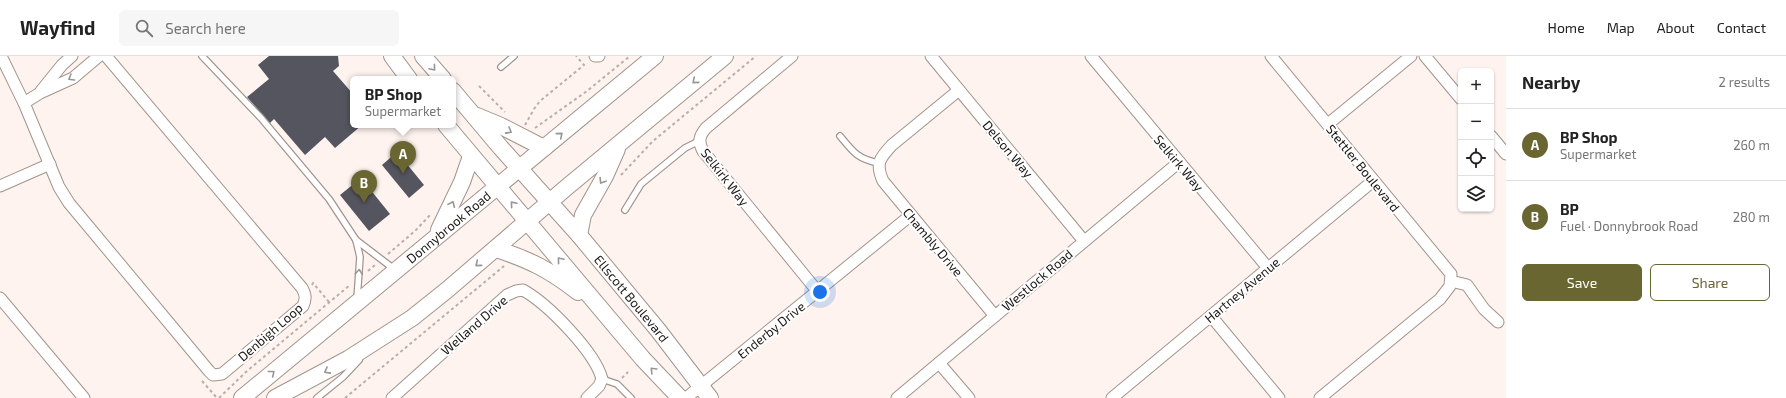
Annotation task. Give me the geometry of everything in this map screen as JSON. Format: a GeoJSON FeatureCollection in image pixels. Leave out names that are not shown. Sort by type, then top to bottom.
{"type":"FeatureCollection","features":[{"type":"Feature","properties":{"kind":"main road"},"geometry":{"type":"LineString","coordinates":[[392,56],[407,76]]}},
{"type":"Feature","properties":{"kind":"main road"},"geometry":{"type":"LineString","coordinates":[[423,56],[440,76]]}},
{"type":"Feature","properties":{"kind":"main road","name":"Donnybrook Road"},"geometry":{"type":"LineString","coordinates":[[242,398],[655,56]]}},
{"type":"Feature","properties":{"kind":"main road"},"geometry":{"type":"LineString","coordinates":[[275,398],[325,372],[376,342],[412,318],[725,56]]}},
{"type":"Feature","properties":{"kind":"main road","name":"Ellscott Boulevard"},"geometry":{"type":"LineString","coordinates":[[456,95],[579,235],[658,330],[706,392]]}},
{"type":"Feature","properties":{"kind":"main road"},"geometry":{"type":"LineString","coordinates":[[473,115],[501,126],[522,130],[544,148]]}},
{"type":"Feature","properties":{"kind":"main road"},"geometry":{"type":"LineString","coordinates":[[448,128],[643,359],[680,398]]}},
{"type":"Feature","properties":{"kind":"main road"},"geometry":{"type":"LineString","coordinates":[[579,235],[583,215],[605,176],[618,146]]}},
{"type":"Feature","properties":{"kind":"main road"},"geometry":{"type":"LineString","coordinates":[[434,239],[447,215],[471,156]]}},
{"type":"Feature","properties":{"kind":"main road"},"geometry":{"type":"LineString","coordinates":[[496,249],[525,258],[542,266],[558,276],[603,311]]}},
{"type":"Feature","properties":{"kind":"street","name":"Denbigh Loop"},"geometry":{"type":"LineString","coordinates":[[1,56],[24,103],[59,187],[81,219],[213,374],[222,374],[303,306],[305,300],[304,291],[106,56]]}},
{"type":"Feature","properties":{"kind":"street"},"geometry":{"type":"LineString","coordinates":[[40,94],[62,65],[72,56]]}},
{"type":"Feature","properties":{"kind":"street"},"geometry":{"type":"LineString","coordinates":[[24,103],[74,78],[99,56]]}},
{"type":"Feature","properties":{"kind":"street","name":"Selkirk Way"},"geometry":{"type":"LineString","coordinates":[[792,56],[706,128],[700,134],[699,141],[703,151],[818,292]]}},
{"type":"Feature","properties":{"kind":"street","name":"Delson Way"},"geometry":{"type":"LineString","coordinates":[[932,56],[1084,241]]}},
{"type":"Feature","properties":{"kind":"street","name":"Selkirk Way"},"geometry":{"type":"LineString","coordinates":[[1091,56],[1178,163],[1268,268]]}},
{"type":"Feature","properties":{"kind":"street","name":"Stettler Boulevard"},"geometry":{"type":"LineString","coordinates":[[1271,56],[1328,124],[1372,181],[1448,270],[1451,281]]}},
{"type":"Feature","properties":{"kind":"street"},"geometry":{"type":"LineString","coordinates":[[1328,124],[1411,56]]}},
{"type":"Feature","properties":{"kind":"street"},"geometry":{"type":"LineString","coordinates":[[1425,56],[1458,95]]}},
{"type":"Feature","properties":{"kind":"street"},"geometry":{"type":"LineString","coordinates":[[878,164],[882,155],[892,145],[959,90]]}},
{"type":"Feature","properties":{"kind":"street"},"geometry":{"type":"LineString","coordinates":[[1494,140],[1506,154]]}},
{"type":"Feature","properties":{"kind":"street","name":"Westlock Road"},"geometry":{"type":"LineString","coordinates":[[897,398],[1178,163]]}},
{"type":"Feature","properties":{"kind":"street"},"geometry":{"type":"LineString","coordinates":[[0,186],[50,164]]}},
{"type":"Feature","properties":{"kind":"street","name":"Chambly Drive"},"geometry":{"type":"LineString","coordinates":[[878,164],[879,172],[883,181],[994,316]]}},
{"type":"Feature","properties":{"kind":"street","name":"Hartney Avenue"},"geometry":{"type":"LineString","coordinates":[[1112,398],[1372,181]]}},
{"type":"Feature","properties":{"kind":"street","name":"Enderby Drive"},"geometry":{"type":"LineString","coordinates":[[686,398],[706,392],[818,292],[911,215]]}},
{"type":"Feature","properties":{"kind":"street"},"geometry":{"type":"LineString","coordinates":[[1320,398],[1440,299],[1447,292],[1451,281],[1466,285],[1484,309],[1498,322]]}},
{"type":"Feature","properties":{"kind":"street","name":"Welland Drive"},"geometry":{"type":"LineString","coordinates":[[392,398],[507,295],[523,290],[553,313],[596,363],[602,379]]}},
{"type":"Feature","properties":{"kind":"street"},"geometry":{"type":"LineString","coordinates":[[0,298],[84,398]]}},
{"type":"Feature","properties":{"kind":"street"},"geometry":{"type":"LineString","coordinates":[[1211,316],[1279,398]]}},
{"type":"Feature","properties":{"kind":"street"},"geometry":{"type":"LineString","coordinates":[[939,363],[969,398]]}},
{"type":"Feature","properties":{"kind":"street"},"geometry":{"type":"LineString","coordinates":[[587,398],[599,386],[602,379]]}},
{"type":"Feature","properties":{"kind":"lane"},"geometry":{"type":"LineString","coordinates":[[202,56],[262,118],[328,199],[356,240],[396,270]]}},
{"type":"Feature","properties":{"kind":"lane"},"geometry":{"type":"LineString","coordinates":[[501,67],[514,56]]}},
{"type":"Feature","properties":{"kind":"lane"},"geometry":{"type":"LineString","coordinates":[[840,136],[856,155],[865,160],[878,164]]}},
{"type":"Feature","properties":{"kind":"lane"},"geometry":{"type":"LineString","coordinates":[[625,210],[641,184],[685,148],[699,141]]}},
{"type":"Feature","properties":{"kind":"lane"},"geometry":{"type":"LineString","coordinates":[[356,240],[360,257],[357,303]]}},
{"type":"Feature","properties":{"kind":"lane"},"geometry":{"type":"LineString","coordinates":[[317,398],[343,376],[376,342]]}},
{"type":"Feature","properties":{"kind":"lane"},"geometry":{"type":"LineString","coordinates":[[602,379],[616,384],[631,398]]}},
{"type":"Feature","properties":{"kind":"path"},"geometry":{"type":"LineString","coordinates":[[522,130],[540,101],[584,65],[576,56]]}},
{"type":"Feature","properties":{"kind":"path"},"geometry":{"type":"LineString","coordinates":[[522,130],[536,129],[630,56]]}},
{"type":"Feature","properties":{"kind":"path"},"geometry":{"type":"LineString","coordinates":[[618,179],[632,162],[653,141],[756,56]]}},
{"type":"Feature","properties":{"kind":"path"},"geometry":{"type":"LineString","coordinates":[[479,86],[505,112]]}},
{"type":"Feature","properties":{"kind":"path"},"geometry":{"type":"LineString","coordinates":[[519,120],[522,130]]}},
{"type":"Feature","properties":{"kind":"path"},"geometry":{"type":"LineString","coordinates":[[219,398],[247,372],[415,232],[433,211]]}},
{"type":"Feature","properties":{"kind":"path"},"geometry":{"type":"LineString","coordinates":[[345,398],[496,271],[503,266],[510,265]]}},
{"type":"Feature","properties":{"kind":"path"},"geometry":{"type":"LineString","coordinates":[[304,291],[313,283],[330,302]]}},
{"type":"Feature","properties":{"kind":"building"},"geometry":{"type":"Polygon","coordinates":[[[269,56],[338,56],[339,66],[333,71],[350,91],[350,128],[358,128],[335,148],[325,137],[305,155],[274,119],[270,123],[247,97],[269,79],[258,65],[269,56]]]}},
{"type":"Feature","properties":{"kind":"building"},"geometry":{"type":"Polygon","coordinates":[[[397,152],[424,185],[409,198],[382,165],[397,152]]]}},
{"type":"Feature","properties":{"kind":"building"},"geometry":{"type":"Polygon","coordinates":[[[361,178],[390,214],[369,231],[340,195],[361,178]]]}},
{"type":"Feature","properties":{"kind":"place","name":"BP Shop"},"geometry":{"type":"Point","coordinates":[403,174]}},
{"type":"Feature","properties":{"kind":"place","name":"BP"},"geometry":{"type":"Point","coordinates":[364,203]}}]}
